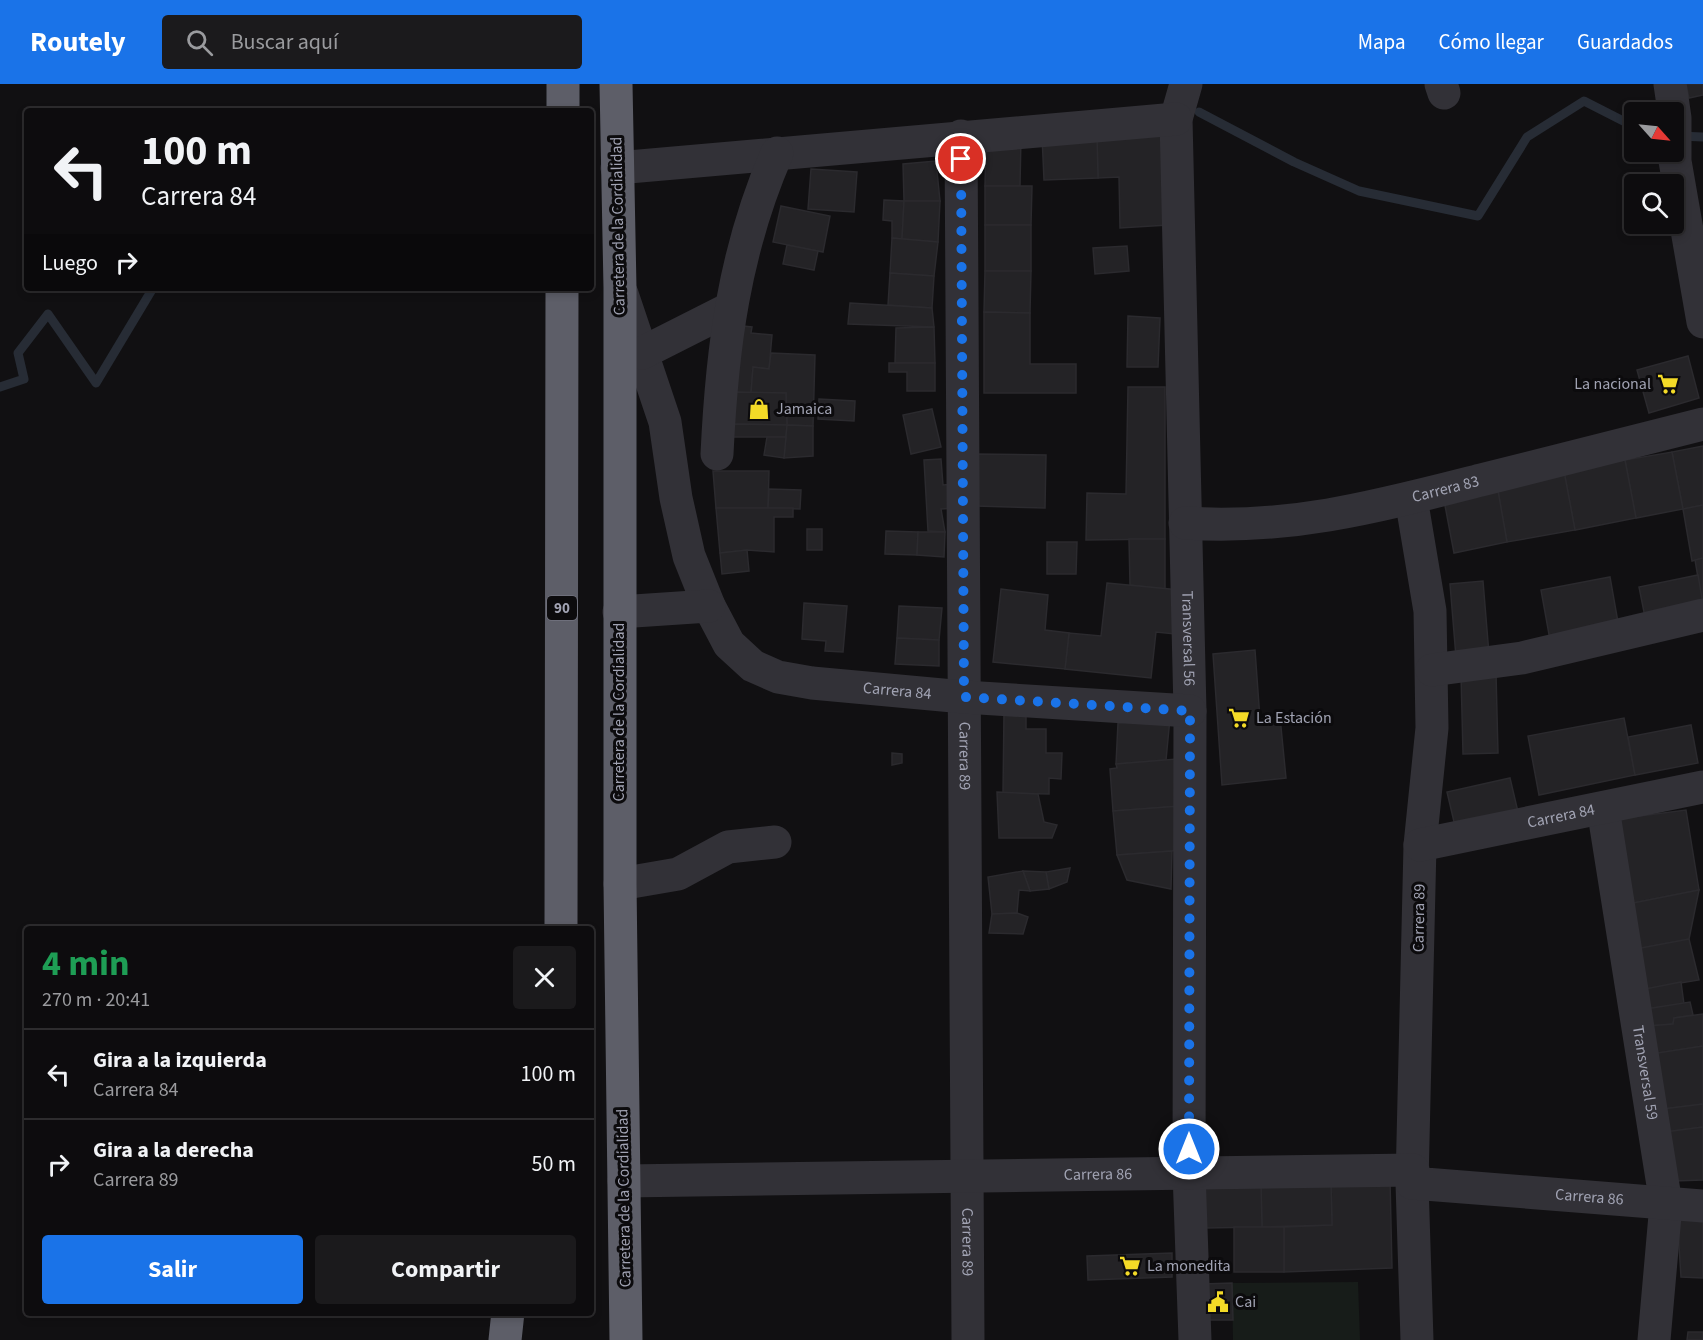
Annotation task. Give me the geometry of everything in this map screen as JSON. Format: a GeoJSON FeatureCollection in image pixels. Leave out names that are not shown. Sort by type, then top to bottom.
{"type":"FeatureCollection","features":[{"type":"Feature","properties":{"kind":"highway"},"geometry":{"type":"LineString","coordinates":[[563,84],[563,108]]}},
{"type":"Feature","properties":{"kind":"highway","name":"Carretera de la Cordialidad"},"geometry":{"type":"LineString","coordinates":[[616,84],[620,288],[620,884],[626,1340]]}},
{"type":"Feature","properties":{"kind":"highway","name":"90"},"geometry":{"type":"LineString","coordinates":[[561,926],[562,291]]}},
{"type":"Feature","properties":{"kind":"highway"},"geometry":{"type":"LineString","coordinates":[[505,1340],[508,1316]]}},
{"type":"Feature","properties":{"kind":"street","name":"Transversal 56"},"geometry":{"type":"LineString","coordinates":[[1186,84],[1176,119],[1190,711],[1189,1172],[1195,1340]]}},
{"type":"Feature","properties":{"kind":"street"},"geometry":{"type":"LineString","coordinates":[[1670,84],[1673,102]]}},
{"type":"Feature","properties":{"kind":"street"},"geometry":{"type":"LineString","coordinates":[[617,168],[961,136],[1176,119]]}},
{"type":"Feature","properties":{"kind":"street","name":"Carrera 89"},"geometry":{"type":"LineString","coordinates":[[961,136],[968,1340]]}},
{"type":"Feature","properties":{"kind":"street"},"geometry":{"type":"LineString","coordinates":[[717,454],[720,377],[740,255],[756,200],[777,153]]}},
{"type":"Feature","properties":{"kind":"street"},"geometry":{"type":"LineString","coordinates":[[1675,162],[1703,322]]}},
{"type":"Feature","properties":{"kind":"street","name":"Carrera 84"},"geometry":{"type":"LineString","coordinates":[[620,288],[665,422],[676,498],[689,556],[709,606],[729,644],[753,666],[778,677],[812,683],[964,697],[1190,711]]}},
{"type":"Feature","properties":{"kind":"street"},"geometry":{"type":"LineString","coordinates":[[642,353],[731,308]]}},
{"type":"Feature","properties":{"kind":"street","name":"Carrera 83"},"geometry":{"type":"LineString","coordinates":[[1185,523],[1275,524],[1354,512],[1703,424]]}},
{"type":"Feature","properties":{"kind":"street","name":"Carrera 89"},"geometry":{"type":"LineString","coordinates":[[1411,498],[1430,611],[1432,670],[1432,728],[1420,845],[1412,1176],[1417,1340]]}},
{"type":"Feature","properties":{"kind":"street"},"geometry":{"type":"LineString","coordinates":[[619,612],[709,606]]}},
{"type":"Feature","properties":{"kind":"street"},"geometry":{"type":"LineString","coordinates":[[1432,670],[1522,658],[1703,615]]}},
{"type":"Feature","properties":{"kind":"street","name":"Carrera 84"},"geometry":{"type":"LineString","coordinates":[[1420,845],[1703,787]]}},
{"type":"Feature","properties":{"kind":"street","name":"Transversal 59"},"geometry":{"type":"LineString","coordinates":[[1603,808],[1666,1204],[1654,1340]]}},
{"type":"Feature","properties":{"kind":"street"},"geometry":{"type":"LineString","coordinates":[[620,884],[678,874],[728,847],[775,842]]}},
{"type":"Feature","properties":{"kind":"street","name":"Carrera 86"},"geometry":{"type":"LineString","coordinates":[[624,1181],[1189,1172],[1412,1176],[1666,1204],[1703,1206]]}},
{"type":"Feature","properties":{"kind":"shaded area"},"geometry":{"type":"Polygon","coordinates":[[[1358,1282],[1360,1340],[1233,1340],[1232,1283],[1358,1282]]]}},
{"type":"Feature","properties":{"kind":"building"},"geometry":{"type":"Polygon","coordinates":[[[1686,84],[1703,84],[1703,95],[1689,98],[1686,84]]]}},
{"type":"Feature","properties":{"kind":"building"},"geometry":{"type":"Polygon","coordinates":[[[1165,130],[1168,225],[1120,228],[1119,177],[1098,178],[1097,134],[1165,130]]]}},
{"type":"Feature","properties":{"kind":"building"},"geometry":{"type":"Polygon","coordinates":[[[1097,134],[1098,178],[1044,180],[1042,136],[1097,134]]]}},
{"type":"Feature","properties":{"kind":"building"},"geometry":{"type":"Polygon","coordinates":[[[986,137],[1021,137],[1020,186],[985,186],[986,137]]]}},
{"type":"Feature","properties":{"kind":"building"},"geometry":{"type":"Polygon","coordinates":[[[936,161],[940,201],[904,201],[903,164],[936,161]]]}},
{"type":"Feature","properties":{"kind":"building"},"geometry":{"type":"Polygon","coordinates":[[[811,169],[857,172],[854,212],[808,209],[811,169]]]}},
{"type":"Feature","properties":{"kind":"building"},"geometry":{"type":"Polygon","coordinates":[[[985,186],[1032,186],[1031,225],[985,225],[985,186]]]}},
{"type":"Feature","properties":{"kind":"building"},"geometry":{"type":"Polygon","coordinates":[[[884,200],[904,201],[902,239],[892,238],[892,221],[883,220],[884,200]]]}},
{"type":"Feature","properties":{"kind":"building"},"geometry":{"type":"Polygon","coordinates":[[[904,201],[940,201],[938,242],[902,239],[904,201]]]}},
{"type":"Feature","properties":{"kind":"building"},"geometry":{"type":"Polygon","coordinates":[[[781,206],[830,216],[823,252],[773,242],[781,206]]]}},
{"type":"Feature","properties":{"kind":"building"},"geometry":{"type":"Polygon","coordinates":[[[985,225],[1031,225],[1031,271],[985,271],[985,225]]]}},
{"type":"Feature","properties":{"kind":"building"},"geometry":{"type":"Polygon","coordinates":[[[892,238],[938,242],[934,276],[890,273],[892,238]]]}},
{"type":"Feature","properties":{"kind":"building"},"geometry":{"type":"Polygon","coordinates":[[[787,245],[818,251],[814,270],[783,264],[787,245]]]}},
{"type":"Feature","properties":{"kind":"building"},"geometry":{"type":"Polygon","coordinates":[[[1127,246],[1129,271],[1095,274],[1093,248],[1127,246]]]}},
{"type":"Feature","properties":{"kind":"building"},"geometry":{"type":"Polygon","coordinates":[[[985,271],[1031,271],[1030,313],[984,312],[985,271]]]}},
{"type":"Feature","properties":{"kind":"building"},"geometry":{"type":"Polygon","coordinates":[[[890,273],[934,276],[932,308],[888,305],[890,273]]]}},
{"type":"Feature","properties":{"kind":"building"},"geometry":{"type":"Polygon","coordinates":[[[850,303],[932,308],[934,327],[848,324],[850,303]]]}},
{"type":"Feature","properties":{"kind":"building"},"geometry":{"type":"Polygon","coordinates":[[[984,312],[1030,313],[1030,364],[1076,364],[1076,393],[984,393],[984,312]]]}},
{"type":"Feature","properties":{"kind":"building"},"geometry":{"type":"Polygon","coordinates":[[[1128,316],[1160,318],[1158,367],[1127,367],[1128,316]]]}},
{"type":"Feature","properties":{"kind":"building"},"geometry":{"type":"Polygon","coordinates":[[[733,325],[752,327],[751,333],[772,335],[769,369],[753,367],[751,393],[734,392],[733,325]]]}},
{"type":"Feature","properties":{"kind":"building"},"geometry":{"type":"Polygon","coordinates":[[[934,327],[935,363],[895,363],[896,328],[934,327]]]}},
{"type":"Feature","properties":{"kind":"building"},"geometry":{"type":"Polygon","coordinates":[[[771,353],[815,355],[813,426],[787,425],[786,393],[751,393],[753,367],[769,369],[771,353]]]}},
{"type":"Feature","properties":{"kind":"building","name":"La nacional"},"geometry":{"type":"Polygon","coordinates":[[[1688,356],[1699,398],[1649,413],[1637,370],[1688,356]]]}},
{"type":"Feature","properties":{"kind":"building"},"geometry":{"type":"Polygon","coordinates":[[[889,363],[935,363],[935,391],[907,391],[907,372],[889,372],[889,363]]]}},
{"type":"Feature","properties":{"kind":"building"},"geometry":{"type":"Polygon","coordinates":[[[1128,387],[1165,387],[1165,539],[1086,540],[1087,493],[1126,494],[1128,387]]]}},
{"type":"Feature","properties":{"kind":"building","name":"Jamaica"},"geometry":{"type":"Polygon","coordinates":[[[734,392],[786,393],[787,425],[731,424],[734,392]]]}},
{"type":"Feature","properties":{"kind":"building"},"geometry":{"type":"Polygon","coordinates":[[[819,399],[855,401],[854,421],[818,419],[819,399]]]}},
{"type":"Feature","properties":{"kind":"building"},"geometry":{"type":"Polygon","coordinates":[[[932,409],[941,447],[911,454],[903,415],[932,409]]]}},
{"type":"Feature","properties":{"kind":"building"},"geometry":{"type":"Polygon","coordinates":[[[731,424],[787,425],[786,437],[732,437],[731,424]]]}},
{"type":"Feature","properties":{"kind":"building"},"geometry":{"type":"Polygon","coordinates":[[[787,425],[813,426],[813,456],[784,458],[787,425]]]}},
{"type":"Feature","properties":{"kind":"building"},"geometry":{"type":"Polygon","coordinates":[[[767,437],[786,437],[784,458],[764,455],[767,437]]]}},
{"type":"Feature","properties":{"kind":"building"},"geometry":{"type":"Polygon","coordinates":[[[1703,446],[1703,505],[1683,509],[1672,452],[1703,446]]]}},
{"type":"Feature","properties":{"kind":"building"},"geometry":{"type":"Polygon","coordinates":[[[1672,452],[1683,509],[1636,518],[1625,460],[1672,452]]]}},
{"type":"Feature","properties":{"kind":"building"},"geometry":{"type":"Polygon","coordinates":[[[977,454],[1046,455],[1045,508],[976,506],[977,454]]]}},
{"type":"Feature","properties":{"kind":"building"},"geometry":{"type":"Polygon","coordinates":[[[941,459],[943,485],[954,484],[956,508],[941,509],[945,532],[928,531],[924,460],[941,459]]]}},
{"type":"Feature","properties":{"kind":"building"},"geometry":{"type":"Polygon","coordinates":[[[1625,460],[1636,518],[1575,530],[1564,471],[1625,460]]]}},
{"type":"Feature","properties":{"kind":"building"},"geometry":{"type":"Polygon","coordinates":[[[713,471],[769,471],[768,508],[716,508],[713,471]]]}},
{"type":"Feature","properties":{"kind":"building"},"geometry":{"type":"Polygon","coordinates":[[[1564,471],[1575,530],[1507,542],[1497,485],[1564,471]]]}},
{"type":"Feature","properties":{"kind":"building"},"geometry":{"type":"Polygon","coordinates":[[[1497,485],[1507,542],[1454,553],[1443,495],[1497,485]]]}},
{"type":"Feature","properties":{"kind":"building"},"geometry":{"type":"Polygon","coordinates":[[[769,489],[801,490],[800,509],[768,508],[769,489]]]}},
{"type":"Feature","properties":{"kind":"building"},"geometry":{"type":"Polygon","coordinates":[[[1703,505],[1703,558],[1692,561],[1683,509],[1703,505]]]}},
{"type":"Feature","properties":{"kind":"building"},"geometry":{"type":"Polygon","coordinates":[[[716,508],[793,508],[793,517],[774,517],[774,552],[747,550],[720,553],[716,508]]]}},
{"type":"Feature","properties":{"kind":"building"},"geometry":{"type":"Polygon","coordinates":[[[807,529],[822,529],[822,550],[807,550],[807,529]]]}},
{"type":"Feature","properties":{"kind":"building"},"geometry":{"type":"Polygon","coordinates":[[[886,531],[918,532],[917,555],[885,554],[886,531]]]}},
{"type":"Feature","properties":{"kind":"building"},"geometry":{"type":"Polygon","coordinates":[[[918,532],[945,532],[944,557],[917,555],[918,532]]]}},
{"type":"Feature","properties":{"kind":"building"},"geometry":{"type":"Polygon","coordinates":[[[1129,539],[1165,539],[1165,589],[1130,585],[1129,539]]]}},
{"type":"Feature","properties":{"kind":"building"},"geometry":{"type":"Polygon","coordinates":[[[1047,542],[1077,542],[1076,574],[1047,574],[1047,542]]]}},
{"type":"Feature","properties":{"kind":"building"},"geometry":{"type":"Polygon","coordinates":[[[747,550],[749,571],[722,574],[720,553],[747,550]]]}},
{"type":"Feature","properties":{"kind":"building"},"geometry":{"type":"Polygon","coordinates":[[[1703,558],[1703,601],[1702,601],[1695,560],[1703,558]]]}},
{"type":"Feature","properties":{"kind":"building"},"geometry":{"type":"Polygon","coordinates":[[[1698,575],[1703,604],[1646,622],[1639,587],[1698,575]]]}},
{"type":"Feature","properties":{"kind":"building"},"geometry":{"type":"Polygon","coordinates":[[[1610,577],[1619,628],[1550,640],[1541,590],[1610,577]]]}},
{"type":"Feature","properties":{"kind":"building"},"geometry":{"type":"Polygon","coordinates":[[[1483,581],[1489,654],[1456,657],[1450,584],[1483,581]]]}},
{"type":"Feature","properties":{"kind":"building"},"geometry":{"type":"Polygon","coordinates":[[[1107,583],[1180,590],[1175,634],[1156,632],[1151,678],[1065,669],[1069,633],[1101,636],[1107,583]]]}},
{"type":"Feature","properties":{"kind":"building"},"geometry":{"type":"Polygon","coordinates":[[[1001,589],[1048,595],[1045,630],[1069,633],[1065,669],[993,662],[1001,589]]]}},
{"type":"Feature","properties":{"kind":"building"},"geometry":{"type":"Polygon","coordinates":[[[804,603],[847,606],[843,652],[825,651],[826,641],[802,639],[804,603]]]}},
{"type":"Feature","properties":{"kind":"building"},"geometry":{"type":"Polygon","coordinates":[[[899,606],[942,608],[939,640],[897,638],[899,606]]]}},
{"type":"Feature","properties":{"kind":"building"},"geometry":{"type":"Polygon","coordinates":[[[897,638],[939,640],[939,666],[895,664],[897,638]]]}},
{"type":"Feature","properties":{"kind":"building","name":"La Estación"},"geometry":{"type":"Polygon","coordinates":[[[1255,650],[1260,719],[1280,717],[1286,778],[1222,785],[1213,654],[1255,650]]]}},
{"type":"Feature","properties":{"kind":"building"},"geometry":{"type":"Polygon","coordinates":[[[1496,673],[1498,753],[1463,754],[1461,674],[1496,673]]]}},
{"type":"Feature","properties":{"kind":"building"},"geometry":{"type":"Polygon","coordinates":[[[1004,712],[1026,713],[1026,729],[1046,729],[1046,753],[1062,753],[1061,779],[1049,778],[1049,794],[1003,793],[1004,712]]]}},
{"type":"Feature","properties":{"kind":"building"},"geometry":{"type":"Polygon","coordinates":[[[1170,718],[1166,760],[1116,764],[1118,723],[1170,718]]]}},
{"type":"Feature","properties":{"kind":"building"},"geometry":{"type":"Polygon","coordinates":[[[1624,718],[1635,775],[1539,795],[1528,736],[1624,718]]]}},
{"type":"Feature","properties":{"kind":"building"},"geometry":{"type":"Polygon","coordinates":[[[1691,725],[1698,763],[1635,775],[1628,737],[1691,725]]]}},
{"type":"Feature","properties":{"kind":"building"},"geometry":{"type":"Polygon","coordinates":[[[892,753],[902,754],[902,763],[892,765],[892,753]]]}},
{"type":"Feature","properties":{"kind":"building"},"geometry":{"type":"Polygon","coordinates":[[[1177,759],[1180,806],[1113,811],[1110,769],[1117,768],[1116,764],[1177,759]]]}},
{"type":"Feature","properties":{"kind":"building"},"geometry":{"type":"Polygon","coordinates":[[[1510,778],[1518,812],[1455,826],[1447,792],[1510,778]]]}},
{"type":"Feature","properties":{"kind":"building"},"geometry":{"type":"Polygon","coordinates":[[[997,792],[1038,794],[1044,822],[1057,825],[1052,838],[999,838],[997,792]]]}},
{"type":"Feature","properties":{"kind":"building"},"geometry":{"type":"Polygon","coordinates":[[[1180,806],[1183,850],[1117,855],[1113,811],[1180,806]]]}},
{"type":"Feature","properties":{"kind":"building"},"geometry":{"type":"Polygon","coordinates":[[[1686,810],[1699,890],[1628,904],[1617,819],[1686,810]]]}},
{"type":"Feature","properties":{"kind":"building"},"geometry":{"type":"Polygon","coordinates":[[[1172,851],[1171,889],[1127,880],[1117,855],[1172,851]]]}},
{"type":"Feature","properties":{"kind":"building"},"geometry":{"type":"Polygon","coordinates":[[[1070,868],[1067,882],[1049,889],[1046,872],[1070,868]]]}},
{"type":"Feature","properties":{"kind":"building"},"geometry":{"type":"Polygon","coordinates":[[[1023,871],[1046,872],[1049,889],[1030,891],[1023,871]]]}},
{"type":"Feature","properties":{"kind":"building"},"geometry":{"type":"Polygon","coordinates":[[[1023,871],[1030,891],[1019,890],[1017,913],[992,914],[988,877],[1023,871]]]}},
{"type":"Feature","properties":{"kind":"building"},"geometry":{"type":"Polygon","coordinates":[[[1699,890],[1689,939],[1641,948],[1628,904],[1699,890]]]}},
{"type":"Feature","properties":{"kind":"building"},"geometry":{"type":"Polygon","coordinates":[[[1017,913],[1028,917],[1023,934],[989,933],[992,914],[1017,913]]]}},
{"type":"Feature","properties":{"kind":"building"},"geometry":{"type":"Polygon","coordinates":[[[1689,939],[1699,980],[1645,989],[1641,948],[1689,939]]]}},
{"type":"Feature","properties":{"kind":"building"},"geometry":{"type":"Polygon","coordinates":[[[1681,982],[1684,1004],[1646,1009],[1645,989],[1681,982]]]}},
{"type":"Feature","properties":{"kind":"building"},"geometry":{"type":"Polygon","coordinates":[[[1690,1002],[1693,1015],[1674,1018],[1673,1024],[1648,1026],[1646,1009],[1690,1002]]]}},
{"type":"Feature","properties":{"kind":"building"},"geometry":{"type":"Polygon","coordinates":[[[1703,1014],[1703,1046],[1651,1054],[1648,1026],[1673,1024],[1674,1018],[1703,1014]]]}},
{"type":"Feature","properties":{"kind":"building"},"geometry":{"type":"Polygon","coordinates":[[[1703,1046],[1703,1104],[1663,1109],[1651,1054],[1703,1046]]]}},
{"type":"Feature","properties":{"kind":"building"},"geometry":{"type":"Polygon","coordinates":[[[1703,1104],[1703,1127],[1665,1132],[1663,1109],[1703,1104]]]}},
{"type":"Feature","properties":{"kind":"building"},"geometry":{"type":"Polygon","coordinates":[[[1703,1127],[1703,1180],[1674,1181],[1665,1132],[1703,1127]]]}},
{"type":"Feature","properties":{"kind":"building"},"geometry":{"type":"Polygon","coordinates":[[[1390,1180],[1392,1268],[1284,1272],[1284,1227],[1332,1225],[1331,1182],[1390,1180]]]}},
{"type":"Feature","properties":{"kind":"building"},"geometry":{"type":"Polygon","coordinates":[[[1331,1182],[1332,1225],[1262,1227],[1261,1183],[1331,1182]]]}},
{"type":"Feature","properties":{"kind":"building"},"geometry":{"type":"Polygon","coordinates":[[[1261,1183],[1262,1227],[1205,1228],[1204,1185],[1261,1183]]]}},
{"type":"Feature","properties":{"kind":"building"},"geometry":{"type":"Polygon","coordinates":[[[1677,1214],[1703,1220],[1703,1278],[1681,1277],[1677,1214]]]}},
{"type":"Feature","properties":{"kind":"building"},"geometry":{"type":"Polygon","coordinates":[[[1234,1227],[1284,1227],[1284,1272],[1234,1272],[1234,1227]]]}},
{"type":"Feature","properties":{"kind":"building","name":"La monedita"},"geometry":{"type":"Polygon","coordinates":[[[1172,1253],[1172,1277],[1088,1280],[1087,1256],[1172,1253]]]}},
{"type":"Feature","properties":{"kind":"building","name":"Cai"},"geometry":{"type":"Polygon","coordinates":[[[1232,1283],[1233,1320],[1203,1320],[1203,1284],[1232,1283]]]}},
{"type":"Feature","properties":{"kind":"building"},"geometry":{"type":"Polygon","coordinates":[[[1688,1332],[1703,1332],[1703,1340],[1687,1340],[1688,1332]]]}},
{"type":"Feature","properties":{"kind":"waterway"},"geometry":{"type":"LineString","coordinates":[[1199,112],[1294,162],[1359,191],[1478,216],[1527,137],[1584,101],[1624,121]]}},
{"type":"Feature","properties":{"kind":"waterway"},"geometry":{"type":"LineString","coordinates":[[1684,136],[1703,137]]}},
{"type":"Feature","properties":{"kind":"waterway"},"geometry":{"type":"LineString","coordinates":[[0,387],[24,379],[18,353],[48,314],[96,383],[151,291]]}},
{"type":"Feature","properties":{"kind":"place","name":"La nacional"},"geometry":{"type":"Point","coordinates":[1668,384]}},
{"type":"Feature","properties":{"kind":"place","name":"Jamaica"},"geometry":{"type":"Point","coordinates":[759,409]}},
{"type":"Feature","properties":{"kind":"place","name":"La Estación"},"geometry":{"type":"Point","coordinates":[1239,718]}},
{"type":"Feature","properties":{"kind":"place","name":"La monedita"},"geometry":{"type":"Point","coordinates":[1130,1266]}},
{"type":"Feature","properties":{"kind":"place","name":"Cai"},"geometry":{"type":"Point","coordinates":[1218,1302]}},
{"type":"Feature","properties":{"kind":"route"},"geometry":{"type":"LineString","coordinates":[[961,159],[964,697],[1190,711],[1189,1149]]}}]}
